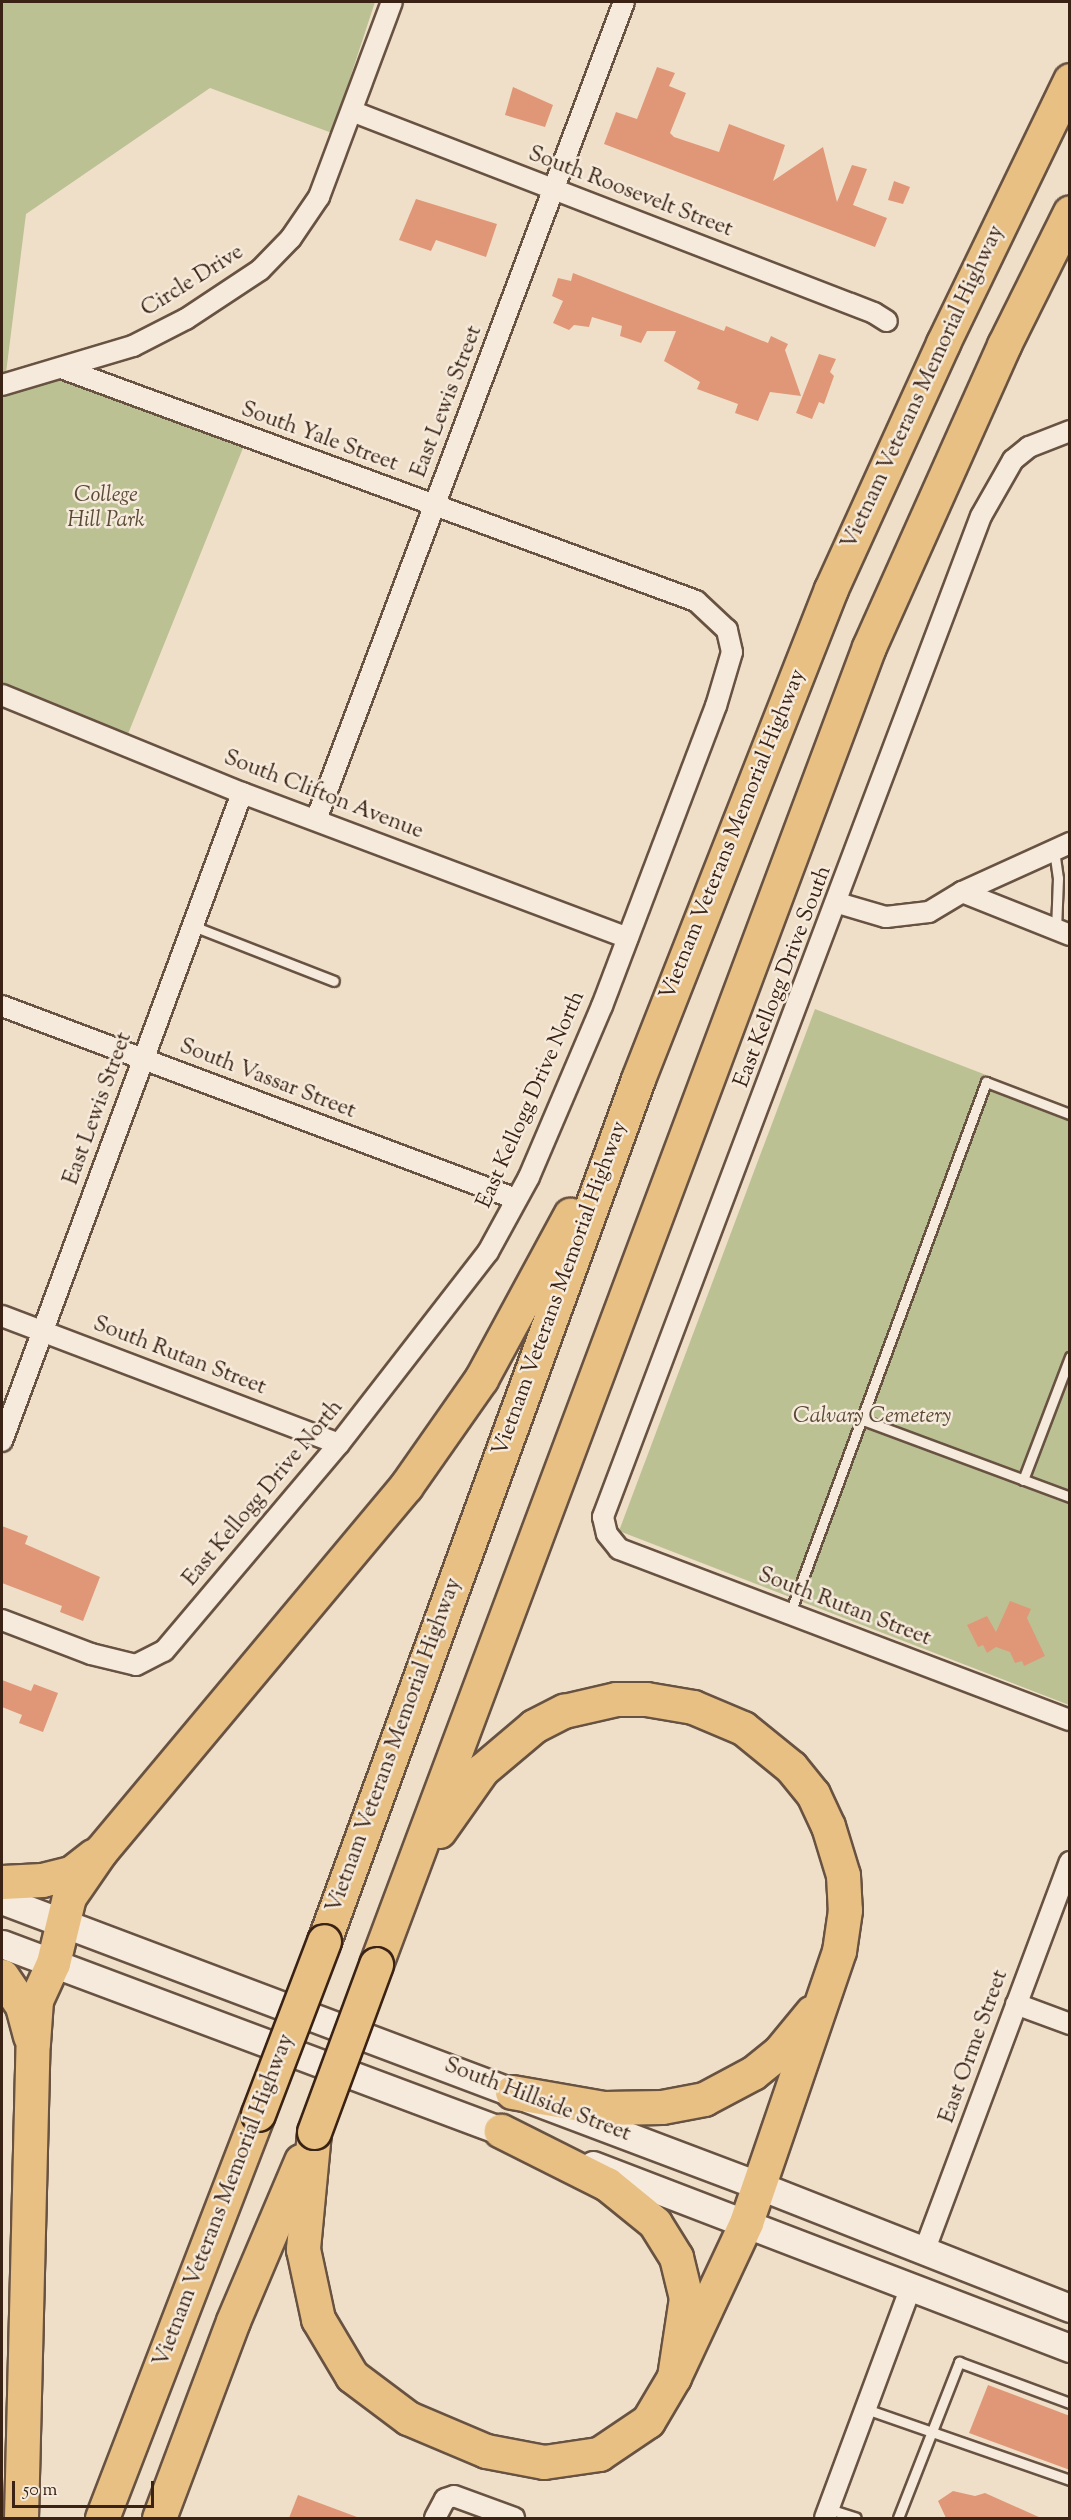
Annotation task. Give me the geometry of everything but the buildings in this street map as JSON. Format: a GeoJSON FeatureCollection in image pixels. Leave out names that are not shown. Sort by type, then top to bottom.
{"type":"FeatureCollection","features":[{"type":"Feature","properties":{"kind":"highway","name":"Vietnam Veterans Memorial Highway"},"geometry":{"type":"LineString","coordinates":[[102,2518],[324,1941],[638,1079],[831,590],[943,343],[1070,80]]}},
{"type":"Feature","properties":{"kind":"highway"},"geometry":{"type":"LineString","coordinates":[[159,2518],[234,2321],[314,2132],[414,1867],[437,1797],[869,647],[1004,345],[1070,212]]}},
{"type":"Feature","properties":{"kind":"highway"},"geometry":{"type":"LineString","coordinates":[[21,2518],[36,2000],[52,1963],[69,1897],[100,1852],[406,1485],[474,1389],[546,1261],[638,1079]]}},
{"type":"Feature","properties":{"kind":"highway"},"geometry":{"type":"LineString","coordinates":[[314,2132],[303,2249],[318,2319],[352,2376],[408,2418],[486,2451],[544,2462],[599,2454],[648,2421],[674,2377],[746,2223],[829,1982],[843,1931],[843,1875],[828,1826],[813,1794],[767,1744],[743,1728],[693,1707],[646,1699],[616,1699],[564,1711],[534,1726],[482,1770],[414,1867]]}},
{"type":"Feature","properties":{"kind":"highway"},"geometry":{"type":"LineString","coordinates":[[2,1882],[42,1880],[71,1873],[100,1852]]}},
{"type":"Feature","properties":{"kind":"highway"},"geometry":{"type":"LineString","coordinates":[[2,1976],[22,2006],[33,2043]]}},
{"type":"Feature","properties":{"kind":"highway"},"geometry":{"type":"LineString","coordinates":[[512,2092],[604,2108],[662,2107],[704,2099],[753,2073],[780,2051],[807,2019],[829,1982]]}},
{"type":"Feature","properties":{"kind":"highway"},"geometry":{"type":"LineString","coordinates":[[501,2131],[607,2184],[655,2223],[676,2257],[686,2298],[674,2377]]}},
{"type":"Feature","properties":{"kind":"main road","name":"South Hillside Street"},"geometry":{"type":"LineString","coordinates":[[2,1900],[925,2249],[1070,2308]]}},
{"type":"Feature","properties":{"kind":"main road","name":"South Hillside Street"},"geometry":{"type":"LineString","coordinates":[[2,1944],[746,2223],[910,2289],[1070,2348]]}},
{"type":"Feature","properties":{"kind":"street","name":"Circle Drive"},"geometry":{"type":"LineString","coordinates":[[2,385],[64,369],[133,346],[186,319],[260,270],[291,238],[319,197],[354,112],[392,2]]}},
{"type":"Feature","properties":{"kind":"street","name":"East Lewis Street"},"geometry":{"type":"LineString","coordinates":[[316,820],[624,2]]}},
{"type":"Feature","properties":{"kind":"street","name":"South Roosevelt Street"},"geometry":{"type":"LineString","coordinates":[[354,112],[874,313],[887,321]]}},
{"type":"Feature","properties":{"kind":"street","name":"South Yale Street"},"geometry":{"type":"LineString","coordinates":[[64,369],[696,601],[721,625]]}},
{"type":"Feature","properties":{"kind":"street","name":"East Kellogg Drive South"},"geometry":{"type":"LineString","coordinates":[[607,1534],[603,1517],[838,903],[981,516],[1013,460],[1029,447],[1070,431]]}},
{"type":"Feature","properties":{"kind":"street","name":"East Kellogg Drive North"},"geometry":{"type":"LineString","coordinates":[[2,1620],[91,1654],[136,1665],[164,1651],[339,1444],[488,1252],[516,1199],[602,1006],[628,938],[726,674],[732,652],[727,630],[721,625]]}},
{"type":"Feature","properties":{"kind":"street","name":"South Clifton Avenue"},"geometry":{"type":"LineString","coordinates":[[2,695],[242,793],[628,938]]}},
{"type":"Feature","properties":{"kind":"street","name":"East Lewis Street"},"geometry":{"type":"LineString","coordinates":[[2,1441],[242,793]]}},
{"type":"Feature","properties":{"kind":"street"},"geometry":{"type":"LineString","coordinates":[[838,903],[886,917],[928,912],[962,892],[1062,846]]}},
{"type":"Feature","properties":{"kind":"street"},"geometry":{"type":"LineString","coordinates":[[962,892],[1063,932]]}},
{"type":"Feature","properties":{"kind":"street","name":"South Vassar Street"},"geometry":{"type":"LineString","coordinates":[[2,1006],[516,1199]]}},
{"type":"Feature","properties":{"kind":"street","name":"South Rutan Street"},"geometry":{"type":"LineString","coordinates":[[2,1316],[339,1444]]}},
{"type":"Feature","properties":{"kind":"street","name":"South Rutan Street"},"geometry":{"type":"LineString","coordinates":[[607,1534],[619,1549],[1070,1720]]}},
{"type":"Feature","properties":{"kind":"street","name":"East Orme Street"},"geometry":{"type":"LineString","coordinates":[[925,2249],[1070,1862]]}},
{"type":"Feature","properties":{"kind":"street"},"geometry":{"type":"LineString","coordinates":[[1016,2004],[1070,2024]]}},
{"type":"Feature","properties":{"kind":"street"},"geometry":{"type":"LineString","coordinates":[[827,2514],[910,2289]]}},
{"type":"Feature","properties":{"kind":"street"},"geometry":{"type":"LineString","coordinates":[[435,2518],[445,2499],[454,2496],[514,2518]]}},
{"type":"Feature","properties":{"kind":"lane"},"geometry":{"type":"LineString","coordinates":[[1062,846],[1058,878],[1063,932]]}},
{"type":"Feature","properties":{"kind":"lane"},"geometry":{"type":"LineString","coordinates":[[193,926],[334,981]]}},
{"type":"Feature","properties":{"kind":"lane"},"geometry":{"type":"LineString","coordinates":[[790,1613],[986,1082],[1070,1114]]}},
{"type":"Feature","properties":{"kind":"lane"},"geometry":{"type":"LineString","coordinates":[[1023,1480],[1070,1357]]}},
{"type":"Feature","properties":{"kind":"lane"},"geometry":{"type":"LineString","coordinates":[[862,1420],[1070,1497]]}},
{"type":"Feature","properties":{"kind":"lane"},"geometry":{"type":"LineString","coordinates":[[898,2518],[959,2362],[1069,2403],[1064,2414]]}},
{"type":"Feature","properties":{"kind":"lane"},"geometry":{"type":"LineString","coordinates":[[1010,2393],[1014,2382]]}},
{"type":"Feature","properties":{"kind":"lane"},"geometry":{"type":"LineString","coordinates":[[1038,2404],[1042,2393]]}},
{"type":"Feature","properties":{"kind":"lane"},"geometry":{"type":"LineString","coordinates":[[866,2409],[1018,2456],[1070,2480]]}},
{"type":"Feature","properties":{"kind":"lane"},"geometry":{"type":"LineString","coordinates":[[827,2514],[856,2518]]}},
{"type":"Feature","properties":{"kind":"green space","name":"College Hill Park"},"geometry":{"type":"Polygon","coordinates":[[[2,2],[375,2],[332,133],[210,88],[26,214],[6,373],[68,382],[243,448],[128,734],[2,687],[2,2]]]}},
{"type":"Feature","properties":{"kind":"green space","name":"Calvary Cemetery"},"geometry":{"type":"Polygon","coordinates":[[[815,1009],[1069,1107],[1069,1705],[619,1531],[815,1009]]]}}]}
